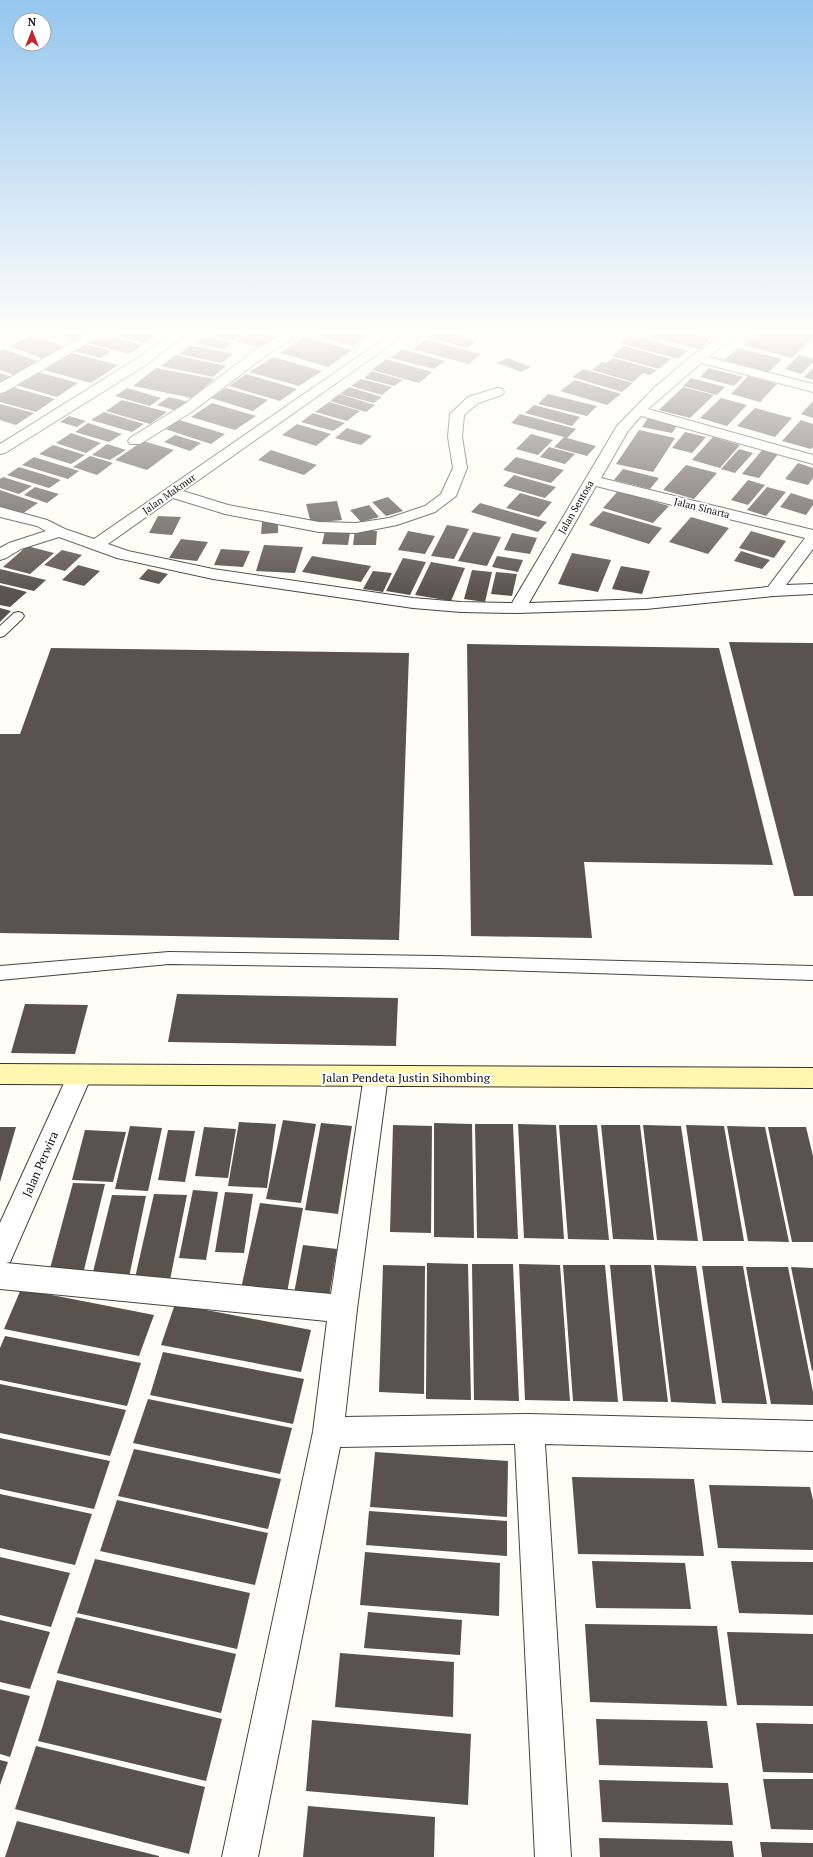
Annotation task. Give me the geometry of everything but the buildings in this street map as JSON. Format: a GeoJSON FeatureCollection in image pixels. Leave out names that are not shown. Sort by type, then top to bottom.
{"type":"FeatureCollection","features":[{"type":"Feature","properties":{"kind":"street"},"geometry":{"type":"LineString","coordinates":[[0,450],[47,421]]}},
{"type":"Feature","properties":{"kind":"street"},"geometry":{"type":"LineString","coordinates":[[135,441],[168,421]]}},
{"type":"Feature","properties":{"kind":"street","name":"Jalan Makmur"},"geometry":{"type":"LineString","coordinates":[[96,545],[276,421]]}},
{"type":"Feature","properties":{"kind":"street"},"geometry":{"type":"LineString","coordinates":[[172,493],[225,509],[319,527],[356,528],[392,522],[430,509],[448,496],[460,468],[455,436],[456,421]]}},
{"type":"Feature","properties":{"kind":"street","name":"Jalan Sentosa"},"geometry":{"type":"LineString","coordinates":[[517,608],[622,429],[629,421]]}},
{"type":"Feature","properties":{"kind":"street"},"geometry":{"type":"LineString","coordinates":[[673,421],[813,460]]}},
{"type":"Feature","properties":{"kind":"street","name":"Jalan Sinarta"},"geometry":{"type":"LineString","coordinates":[[592,480],[813,536]]}},
{"type":"Feature","properties":{"kind":"street"},"geometry":{"type":"LineString","coordinates":[[0,512],[42,523],[59,532],[135,558],[221,575],[413,603],[517,608],[646,604],[773,591],[813,589]]}},
{"type":"Feature","properties":{"kind":"street"},"geometry":{"type":"LineString","coordinates":[[0,555],[15,546],[59,532]]}},
{"type":"Feature","properties":{"kind":"street"},"geometry":{"type":"LineString","coordinates":[[773,591],[813,536]]}},
{"type":"Feature","properties":{"kind":"street","name":"Jalan Pendeta Justin Sihombing"},"geometry":{"type":"LineString","coordinates":[[0,1074],[813,1078]]}},
{"type":"Feature","properties":{"kind":"street","name":"Jalan Perwira"},"geometry":{"type":"LineString","coordinates":[[0,1253],[80,1075]]}},
{"type":"Feature","properties":{"kind":"street"},"geometry":{"type":"LineString","coordinates":[[240,1857],[328,1432],[343,1309],[376,1076]]}},
{"type":"Feature","properties":{"kind":"street"},"geometry":{"type":"LineString","coordinates":[[0,1276],[343,1309]]}},
{"type":"Feature","properties":{"kind":"street"},"geometry":{"type":"LineString","coordinates":[[328,1432],[529,1429],[813,1436]]}},
{"type":"Feature","properties":{"kind":"street"},"geometry":{"type":"LineString","coordinates":[[529,1429],[553,1857]]}},
{"type":"Feature","properties":{"kind":"lane"},"geometry":{"type":"LineString","coordinates":[[0,633],[18,616]]}},
{"type":"Feature","properties":{"kind":"lane"},"geometry":{"type":"LineString","coordinates":[[0,973],[169,958],[436,962],[813,973]]}}]}
